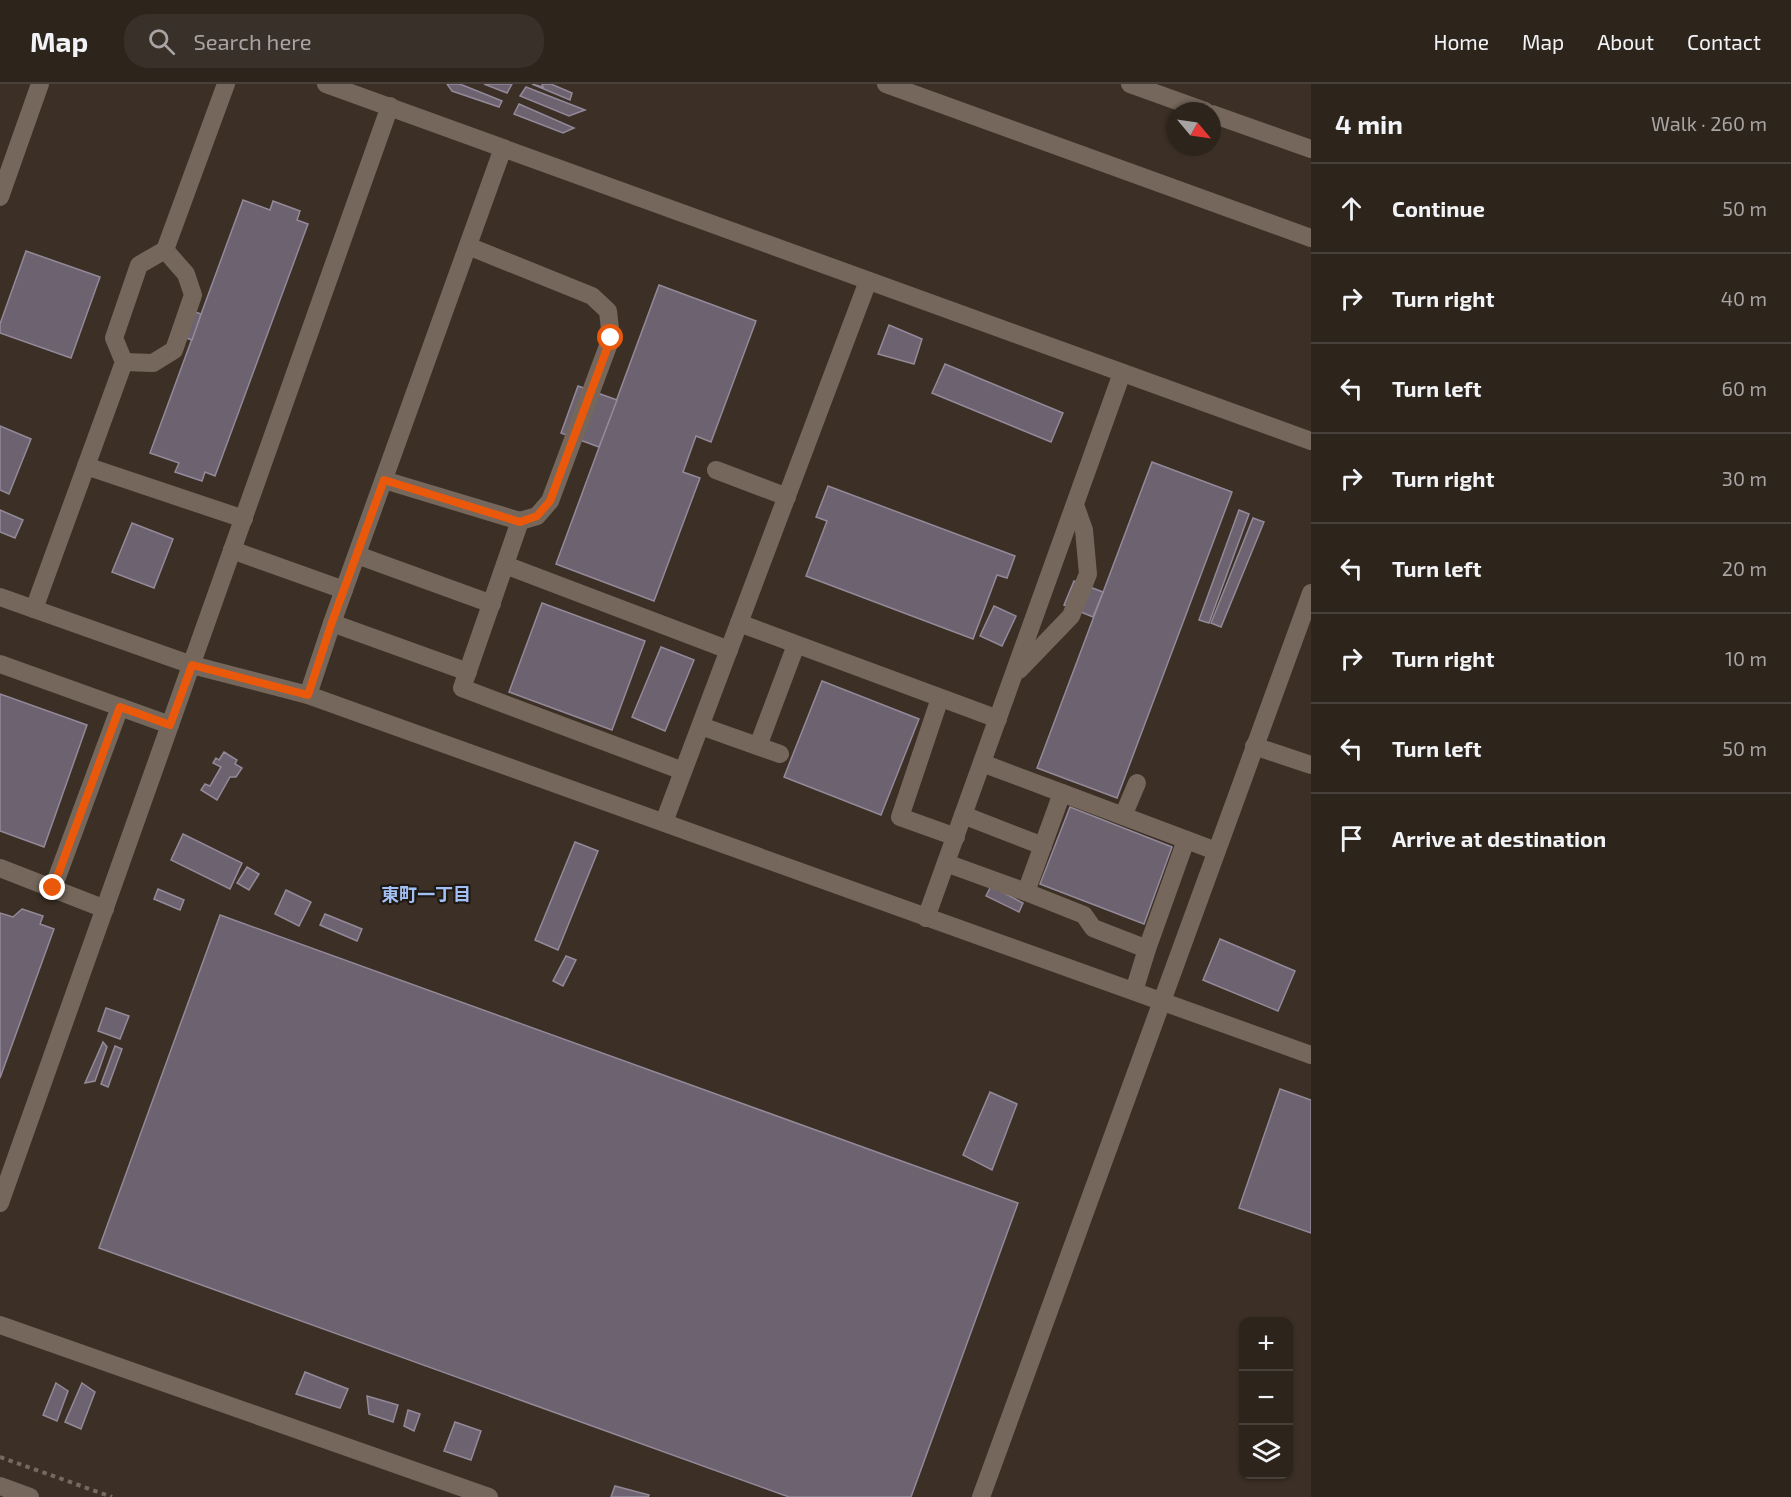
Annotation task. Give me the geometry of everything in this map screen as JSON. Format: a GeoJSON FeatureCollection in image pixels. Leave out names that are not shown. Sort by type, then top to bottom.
{"type":"FeatureCollection","features":[{"type":"Feature","properties":{"kind":"street"},"geometry":{"type":"LineString","coordinates":[[0,197],[40,84]]}},
{"type":"Feature","properties":{"kind":"street"},"geometry":{"type":"LineString","coordinates":[[34,609],[124,362],[114,338],[139,265],[165,250],[226,84]]}},
{"type":"Feature","properties":{"kind":"street"},"geometry":{"type":"LineString","coordinates":[[326,84],[1311,441]]}},
{"type":"Feature","properties":{"kind":"street"},"geometry":{"type":"LineString","coordinates":[[886,84],[1311,238]]}},
{"type":"Feature","properties":{"kind":"street"},"geometry":{"type":"LineString","coordinates":[[1140,86],[1182,102]]}},
{"type":"Feature","properties":{"kind":"street"},"geometry":{"type":"LineString","coordinates":[[0,1203],[390,106]]}},
{"type":"Feature","properties":{"kind":"street"},"geometry":{"type":"LineString","coordinates":[[1221,117],[1311,149]]}},
{"type":"Feature","properties":{"kind":"street"},"geometry":{"type":"LineString","coordinates":[[308,695],[332,622],[503,148]]}},
{"type":"Feature","properties":{"kind":"street"},"geometry":{"type":"LineString","coordinates":[[384,480],[520,522],[537,516],[550,501],[611,338],[608,311],[592,296],[468,246]]}},
{"type":"Feature","properties":{"kind":"street"},"geometry":{"type":"LineString","coordinates":[[124,362],[153,363],[174,350],[193,295],[186,274],[165,250]]}},
{"type":"Feature","properties":{"kind":"street"},"geometry":{"type":"LineString","coordinates":[[664,822],[868,281]]}},
{"type":"Feature","properties":{"kind":"street"},"geometry":{"type":"LineString","coordinates":[[926,918],[1122,373]]}},
{"type":"Feature","properties":{"kind":"street"},"geometry":{"type":"LineString","coordinates":[[86,466],[244,519]]}},
{"type":"Feature","properties":{"kind":"street"},"geometry":{"type":"LineString","coordinates":[[716,470],[787,497]]}},
{"type":"Feature","properties":{"kind":"street"},"geometry":{"type":"LineString","coordinates":[[1014,675],[1071,616],[1088,574],[1084,530],[1075,505]]}},
{"type":"Feature","properties":{"kind":"street"},"geometry":{"type":"LineString","coordinates":[[520,522],[462,688],[683,771]]}},
{"type":"Feature","properties":{"kind":"street"},"geometry":{"type":"LineString","coordinates":[[232,550],[344,590]]}},
{"type":"Feature","properties":{"kind":"street"},"geometry":{"type":"LineString","coordinates":[[357,555],[492,604]]}},
{"type":"Feature","properties":{"kind":"street"},"geometry":{"type":"LineString","coordinates":[[505,565],[729,650]]}},
{"type":"Feature","properties":{"kind":"street"},"geometry":{"type":"LineString","coordinates":[[981,1497],[1311,592]]}},
{"type":"Feature","properties":{"kind":"street"},"geometry":{"type":"LineString","coordinates":[[0,597],[192,665],[308,695],[1311,1054]]}},
{"type":"Feature","properties":{"kind":"street"},"geometry":{"type":"LineString","coordinates":[[332,622],[468,672]]}},
{"type":"Feature","properties":{"kind":"street"},"geometry":{"type":"LineString","coordinates":[[739,623],[998,719]]}},
{"type":"Feature","properties":{"kind":"street"},"geometry":{"type":"LineString","coordinates":[[758,746],[796,645]]}},
{"type":"Feature","properties":{"kind":"street"},"geometry":{"type":"LineString","coordinates":[[0,664],[170,725]]}},
{"type":"Feature","properties":{"kind":"street"},"geometry":{"type":"LineString","coordinates":[[940,698],[900,817],[956,837]]}},
{"type":"Feature","properties":{"kind":"street"},"geometry":{"type":"LineString","coordinates":[[53,888],[120,707]]}},
{"type":"Feature","properties":{"kind":"street"},"geometry":{"type":"LineString","coordinates":[[700,726],[780,754]]}},
{"type":"Feature","properties":{"kind":"street"},"geometry":{"type":"LineString","coordinates":[[1254,746],[1311,765]]}},
{"type":"Feature","properties":{"kind":"street"},"geometry":{"type":"LineString","coordinates":[[982,763],[1216,851]]}},
{"type":"Feature","properties":{"kind":"street"},"geometry":{"type":"LineString","coordinates":[[1123,816],[1137,783]]}},
{"type":"Feature","properties":{"kind":"street"},"geometry":{"type":"LineString","coordinates":[[1026,892],[1062,793]]}},
{"type":"Feature","properties":{"kind":"street"},"geometry":{"type":"LineString","coordinates":[[963,815],[1043,846]]}},
{"type":"Feature","properties":{"kind":"street"},"geometry":{"type":"LineString","coordinates":[[1134,991],[1186,840]]}},
{"type":"Feature","properties":{"kind":"street"},"geometry":{"type":"LineString","coordinates":[[946,862],[1084,915],[1093,928],[1147,949]]}},
{"type":"Feature","properties":{"kind":"street"},"geometry":{"type":"LineString","coordinates":[[0,868],[105,909]]}},
{"type":"Feature","properties":{"kind":"street"},"geometry":{"type":"LineString","coordinates":[[0,1325],[489,1497]]}},
{"type":"Feature","properties":{"kind":"street"},"geometry":{"type":"LineString","coordinates":[[0,1486],[30,1497]]}},
{"type":"Feature","properties":{"kind":"path"},"geometry":{"type":"LineString","coordinates":[[0,1457],[112,1497]]}},
{"type":"Feature","properties":{"kind":"building"},"geometry":{"type":"Polygon","coordinates":[[[447,84],[460,84],[502,101],[499,107],[452,91],[447,84]]]}},
{"type":"Feature","properties":{"kind":"building"},"geometry":{"type":"Polygon","coordinates":[[[484,84],[512,84],[507,93],[484,84]]]}},
{"type":"Feature","properties":{"kind":"building"},"geometry":{"type":"Polygon","coordinates":[[[532,84],[543,87],[542,84],[551,84],[572,93],[570,100],[532,84]]]}},
{"type":"Feature","properties":{"kind":"building"},"geometry":{"type":"Polygon","coordinates":[[[526,87],[585,110],[569,116],[520,96],[526,87]]]}},
{"type":"Feature","properties":{"kind":"building"},"geometry":{"type":"Polygon","coordinates":[[[519,104],[574,128],[563,133],[514,114],[519,104]]]}},
{"type":"Feature","properties":{"kind":"building"},"geometry":{"type":"Polygon","coordinates":[[[243,200],[270,210],[273,201],[300,211],[297,220],[308,224],[215,476],[205,472],[202,481],[175,472],[179,463],[150,453],[243,200]]]}},
{"type":"Feature","properties":{"kind":"building"},"geometry":{"type":"Polygon","coordinates":[[[26,251],[100,277],[71,358],[0,333],[0,324],[26,251]]]}},
{"type":"Feature","properties":{"kind":"building"},"geometry":{"type":"Polygon","coordinates":[[[659,285],[756,321],[711,442],[696,436],[683,472],[700,478],[654,601],[556,564],[659,285]]]}},
{"type":"Feature","properties":{"kind":"building"},"geometry":{"type":"Polygon","coordinates":[[[181,307],[201,314],[192,340],[172,333],[181,307]]]}},
{"type":"Feature","properties":{"kind":"building"},"geometry":{"type":"Polygon","coordinates":[[[889,325],[922,339],[914,364],[878,354],[889,325]]]}},
{"type":"Feature","properties":{"kind":"building"},"geometry":{"type":"Polygon","coordinates":[[[945,364],[1063,413],[1051,442],[932,393],[945,364]]]}},
{"type":"Feature","properties":{"kind":"building"},"geometry":{"type":"Polygon","coordinates":[[[578,386],[617,400],[599,447],[561,433],[578,386]]]}},
{"type":"Feature","properties":{"kind":"building"},"geometry":{"type":"Polygon","coordinates":[[[0,426],[31,439],[9,494],[0,490],[0,426]]]}},
{"type":"Feature","properties":{"kind":"building"},"geometry":{"type":"Polygon","coordinates":[[[1152,462],[1232,492],[1117,798],[1037,768],[1152,462]]]}},
{"type":"Feature","properties":{"kind":"building"},"geometry":{"type":"Polygon","coordinates":[[[828,486],[1015,556],[1007,578],[997,575],[973,639],[806,576],[827,521],[816,517],[828,486]]]}},
{"type":"Feature","properties":{"kind":"building"},"geometry":{"type":"Polygon","coordinates":[[[0,510],[23,520],[15,538],[0,532],[0,510]]]}},
{"type":"Feature","properties":{"kind":"building"},"geometry":{"type":"Polygon","coordinates":[[[1239,510],[1249,514],[1209,623],[1199,620],[1239,510]]]}},
{"type":"Feature","properties":{"kind":"building"},"geometry":{"type":"Polygon","coordinates":[[[1253,518],[1264,522],[1221,627],[1211,623],[1253,518]]]}},
{"type":"Feature","properties":{"kind":"building"},"geometry":{"type":"Polygon","coordinates":[[[132,523],[173,539],[154,588],[112,572],[132,523]]]}},
{"type":"Feature","properties":{"kind":"building"},"geometry":{"type":"Polygon","coordinates":[[[1074,581],[1103,592],[1093,617],[1064,605],[1074,581]]]}},
{"type":"Feature","properties":{"kind":"building"},"geometry":{"type":"Polygon","coordinates":[[[542,603],[645,641],[612,730],[509,692],[542,603]]]}},
{"type":"Feature","properties":{"kind":"building"},"geometry":{"type":"Polygon","coordinates":[[[994,606],[1016,616],[1002,646],[980,636],[994,606]]]}},
{"type":"Feature","properties":{"kind":"building"},"geometry":{"type":"Polygon","coordinates":[[[661,647],[694,660],[665,731],[632,717],[661,647]]]}},
{"type":"Feature","properties":{"kind":"building"},"geometry":{"type":"Polygon","coordinates":[[[822,681],[919,719],[881,815],[784,777],[822,681]]]}},
{"type":"Feature","properties":{"kind":"building"},"geometry":{"type":"Polygon","coordinates":[[[0,694],[87,725],[44,847],[0,831],[0,694]]]}},
{"type":"Feature","properties":{"kind":"building"},"geometry":{"type":"Polygon","coordinates":[[[224,752],[237,760],[235,764],[242,768],[236,777],[230,777],[217,800],[201,790],[205,784],[210,786],[221,767],[213,763],[216,758],[219,760],[224,752]]]}},
{"type":"Feature","properties":{"kind":"building"},"geometry":{"type":"Polygon","coordinates":[[[1070,807],[1172,847],[1144,924],[1040,884],[1070,807]]]}},
{"type":"Feature","properties":{"kind":"building"},"geometry":{"type":"Polygon","coordinates":[[[183,834],[242,863],[230,889],[171,860],[183,834]]]}},
{"type":"Feature","properties":{"kind":"building"},"geometry":{"type":"Polygon","coordinates":[[[575,842],[598,851],[558,950],[535,940],[575,842]]]}},
{"type":"Feature","properties":{"kind":"building"},"geometry":{"type":"Polygon","coordinates":[[[247,867],[259,874],[249,890],[237,883],[247,867]]]}},
{"type":"Feature","properties":{"kind":"building"},"geometry":{"type":"Polygon","coordinates":[[[991,886],[1023,903],[1019,912],[986,896],[991,886]]]}},
{"type":"Feature","properties":{"kind":"building"},"geometry":{"type":"Polygon","coordinates":[[[158,889],[184,900],[180,910],[154,899],[158,889]]]}},
{"type":"Feature","properties":{"kind":"building"},"geometry":{"type":"Polygon","coordinates":[[[286,890],[311,902],[299,926],[275,914],[286,890]]]}},
{"type":"Feature","properties":{"kind":"building"},"geometry":{"type":"Polygon","coordinates":[[[22,909],[43,916],[40,924],[54,929],[0,1078],[0,913],[13,917],[22,909]]]}},
{"type":"Feature","properties":{"kind":"building"},"geometry":{"type":"Polygon","coordinates":[[[325,914],[362,929],[357,941],[320,925],[325,914]]]}},
{"type":"Feature","properties":{"kind":"building"},"geometry":{"type":"Polygon","coordinates":[[[220,915],[1018,1203],[911,1497],[789,1497],[99,1248],[220,915]]]}},
{"type":"Feature","properties":{"kind":"building"},"geometry":{"type":"Polygon","coordinates":[[[1220,939],[1295,971],[1278,1011],[1203,980],[1220,939]]]}},
{"type":"Feature","properties":{"kind":"building"},"geometry":{"type":"Polygon","coordinates":[[[566,956],[576,960],[563,986],[553,981],[566,956]]]}},
{"type":"Feature","properties":{"kind":"building"},"geometry":{"type":"Polygon","coordinates":[[[106,1008],[129,1016],[120,1039],[98,1031],[106,1008]]]}},
{"type":"Feature","properties":{"kind":"building"},"geometry":{"type":"Polygon","coordinates":[[[103,1042],[107,1047],[95,1081],[85,1083],[103,1042]]]}},
{"type":"Feature","properties":{"kind":"building"},"geometry":{"type":"Polygon","coordinates":[[[115,1046],[122,1049],[108,1087],[101,1084],[115,1046]]]}},
{"type":"Feature","properties":{"kind":"building"},"geometry":{"type":"Polygon","coordinates":[[[1280,1089],[1311,1100],[1311,1233],[1239,1208],[1280,1089]]]}},
{"type":"Feature","properties":{"kind":"building"},"geometry":{"type":"Polygon","coordinates":[[[990,1092],[1017,1104],[992,1170],[963,1155],[990,1092]]]}},
{"type":"Feature","properties":{"kind":"building"},"geometry":{"type":"Polygon","coordinates":[[[305,1372],[348,1389],[340,1408],[296,1394],[305,1372]]]}},
{"type":"Feature","properties":{"kind":"building"},"geometry":{"type":"Polygon","coordinates":[[[56,1383],[68,1391],[57,1421],[43,1415],[56,1383]]]}},
{"type":"Feature","properties":{"kind":"building"},"geometry":{"type":"Polygon","coordinates":[[[82,1383],[95,1392],[81,1429],[65,1422],[82,1383]]]}},
{"type":"Feature","properties":{"kind":"building"},"geometry":{"type":"Polygon","coordinates":[[[367,1396],[398,1405],[393,1422],[369,1414],[367,1396]]]}},
{"type":"Feature","properties":{"kind":"building"},"geometry":{"type":"Polygon","coordinates":[[[408,1410],[420,1414],[414,1431],[404,1426],[408,1410]]]}},
{"type":"Feature","properties":{"kind":"building"},"geometry":{"type":"Polygon","coordinates":[[[455,1422],[481,1431],[471,1460],[444,1451],[455,1422]]]}},
{"type":"Feature","properties":{"kind":"building"},"geometry":{"type":"Polygon","coordinates":[[[615,1486],[649,1495],[648,1497],[611,1497],[615,1486]]]}},
{"type":"Feature","properties":{"kind":"district","name":"東町一丁目"},"geometry":{"type":"Point","coordinates":[426,895]}},
{"type":"Feature","properties":{"kind":"route"},"geometry":{"type":"LineString","coordinates":[[53,888],[120,707],[170,725],[192,665],[308,695],[384,480],[520,522],[537,516],[550,501],[611,338]]}}]}
